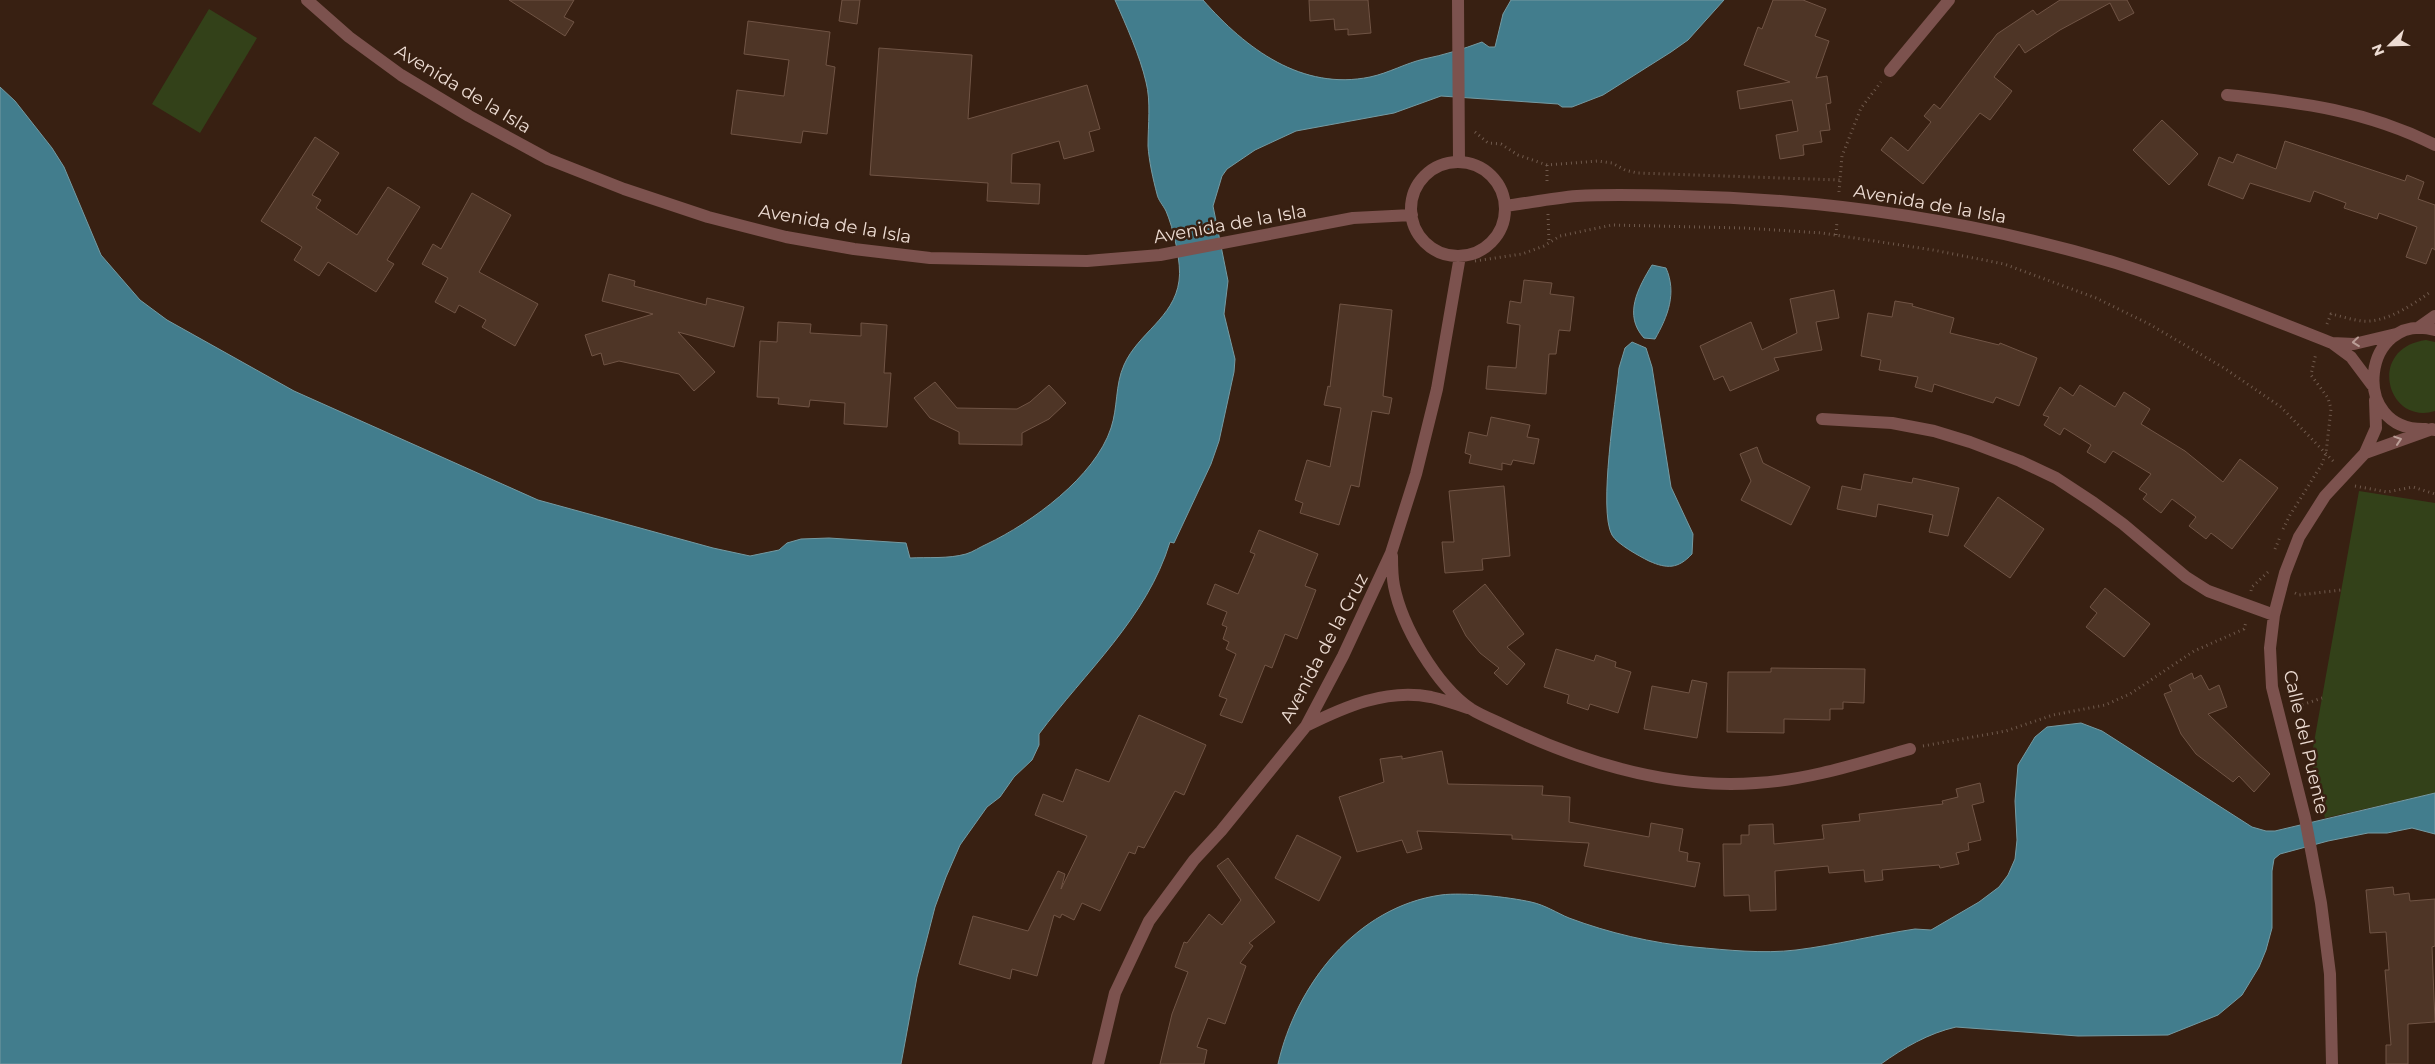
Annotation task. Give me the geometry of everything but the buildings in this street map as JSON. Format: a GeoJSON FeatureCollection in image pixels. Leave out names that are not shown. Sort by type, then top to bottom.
{"type":"FeatureCollection","features":[{"type":"Feature","properties":{"kind":"street","name":"Avenida de la Isla"},"geometry":{"type":"LineString","coordinates":[[307,0],[349,37],[401,75],[548,158],[624,189],[708,217],[806,240],[854,249],[930,258],[1086,261],[1160,255],[1232,243],[1353,218],[1412,215]]}},
{"type":"Feature","properties":{"kind":"street"},"geometry":{"type":"LineString","coordinates":[[1458,0],[1460,39],[1458,162]]}},
{"type":"Feature","properties":{"kind":"street"},"geometry":{"type":"LineString","coordinates":[[1890,70],[1949,0]]}},
{"type":"Feature","properties":{"kind":"street"},"geometry":{"type":"LineString","coordinates":[[2227,95],[2302,102],[2342,110],[2383,123],[2435,145]]}},
{"type":"Feature","properties":{"kind":"street"},"geometry":{"type":"LineString","coordinates":[[1458,162],[1472,164],[1485,170],[1495,180],[1502,192],[1505,206],[1504,218],[1493,240],[1460,260],[1434,249],[1423,240],[1416,228],[1412,215],[1414,195],[1423,178],[1439,166],[1458,162]]}},
{"type":"Feature","properties":{"kind":"street","name":"Avenida de la Isla"},"geometry":{"type":"LineString","coordinates":[[1505,206],[1576,196],[1634,195],[1782,200],[1947,223],[2039,242],[2126,267],[2327,341],[2351,357],[2363,370],[2381,407],[2397,422],[2417,429],[2434,429]]}},
{"type":"Feature","properties":{"kind":"street","name":"Avenida de la Cruz"},"geometry":{"type":"LineString","coordinates":[[1098,1064],[1115,992],[1149,921],[1194,860],[1306,726],[1343,656],[1391,553],[1416,474],[1437,389],[1460,260]]}},
{"type":"Feature","properties":{"kind":"street"},"geometry":{"type":"LineString","coordinates":[[2418,328],[2435,316]]}},
{"type":"Feature","properties":{"kind":"street","name":"Avenida de la Isla"},"geometry":{"type":"LineString","coordinates":[[2327,341],[2354,344],[2418,328]]}},
{"type":"Feature","properties":{"kind":"street"},"geometry":{"type":"LineString","coordinates":[[2418,328],[2435,330]]}},
{"type":"Feature","properties":{"kind":"street"},"geometry":{"type":"LineString","coordinates":[[2373,389],[2373,368],[2379,353],[2389,340],[2403,332]]}},
{"type":"Feature","properties":{"kind":"street","name":"Calle del Puente"},"geometry":{"type":"LineString","coordinates":[[2332,1064],[2330,974],[2313,852],[2272,687],[2270,648],[2274,615],[2299,537],[2325,496],[2365,453],[2376,428],[2377,409],[2373,389]]}},
{"type":"Feature","properties":{"kind":"street"},"geometry":{"type":"LineString","coordinates":[[1822,419],[1892,423],[1934,431],[2020,461],[2056,478],[2094,503],[2123,524],[2186,577],[2208,591],[2274,615]]}},
{"type":"Feature","properties":{"kind":"street","name":"Calle del Puente"},"geometry":{"type":"LineString","coordinates":[[2365,453],[2434,429]]}},
{"type":"Feature","properties":{"kind":"street"},"geometry":{"type":"LineString","coordinates":[[1391,553],[1394,585],[1402,614],[1412,634],[1449,689],[1471,709]]}},
{"type":"Feature","properties":{"kind":"street"},"geometry":{"type":"LineString","coordinates":[[1306,726],[1341,709],[1368,700],[1397,695],[1430,697],[1471,709],[1544,744],[1605,763],[1665,778],[1709,784],[1757,783],[1812,776],[1910,749]]}},
{"type":"Feature","properties":{"kind":"path"},"geometry":{"type":"LineString","coordinates":[[1836,235],[1842,156],[1861,108],[1890,70]]}},
{"type":"Feature","properties":{"kind":"path"},"geometry":{"type":"LineString","coordinates":[[1459,113],[1488,142],[1501,144],[1518,155],[1547,165],[1598,161],[1612,163],[1625,170],[1637,173],[1840,180]]}},
{"type":"Feature","properties":{"kind":"path"},"geometry":{"type":"LineString","coordinates":[[1460,260],[1522,254],[1544,246],[1560,236],[1612,225],[1744,228],[1836,235],[1933,250],[2004,264],[2096,298],[2149,324],[2224,368],[2281,407],[2326,453],[2351,485],[2387,492],[2412,487],[2435,494]]}},
{"type":"Feature","properties":{"kind":"path"},"geometry":{"type":"LineString","coordinates":[[2274,551],[2290,514],[2322,464],[2326,453],[2331,409],[2328,398],[2311,375],[2312,365],[2327,341],[2331,314],[2363,321],[2383,318],[2412,305],[2429,293]]}},
{"type":"Feature","properties":{"kind":"path"},"geometry":{"type":"LineString","coordinates":[[1910,749],[2006,731],[2053,715],[2105,706],[2130,694],[2194,651],[2244,629],[2252,587],[2268,573],[2270,566]]}},
{"type":"Feature","properties":{"kind":"path"},"geometry":{"type":"LineString","coordinates":[[2264,577],[2299,595],[2341,590]]}},
{"type":"Feature","properties":{"kind":"path"},"geometry":{"type":"LineString","coordinates":[[2278,713],[2322,698]]}},
{"type":"Feature","properties":{"kind":"green space"},"geometry":{"type":"Polygon","coordinates":[[[209,9],[257,38],[200,133],[152,104],[209,9]]]}},
{"type":"Feature","properties":{"kind":"green space"},"geometry":{"type":"Polygon","coordinates":[[[2426,340],[2435,342],[2435,411],[2418,413],[2405,407],[2395,397],[2390,384],[2390,370],[2395,357],[2407,346],[2426,340]]]}},
{"type":"Feature","properties":{"kind":"green space"},"geometry":{"type":"Polygon","coordinates":[[[2359,491],[2435,503],[2435,793],[2325,818],[2311,759],[2359,491]]]}},
{"type":"Feature","properties":{"kind":"water"},"geometry":{"type":"Polygon","coordinates":[[[1115,0],[1203,0],[1238,35],[1257,50],[1277,62],[1299,72],[1321,78],[1345,80],[1370,77],[1482,42],[1489,47],[1495,47],[1503,14],[1511,0],[1724,0],[1688,40],[1671,52],[1603,95],[1572,107],[1562,107],[1558,104],[1441,96],[1394,113],[1296,131],[1255,150],[1227,169],[1222,176],[1213,206],[1228,281],[1224,314],[1235,359],[1234,372],[1219,441],[1211,464],[1174,543],[1170,542],[1160,570],[1131,620],[1039,734],[1039,745],[1032,760],[1014,777],[1000,797],[987,807],[960,845],[935,907],[917,977],[901,1064],[0,1064],[0,87],[15,101],[52,148],[64,167],[101,255],[140,300],[167,320],[294,391],[538,500],[713,548],[750,556],[779,550],[787,543],[801,539],[829,538],[906,543],[910,558],[959,556],[969,553],[1023,524],[1060,496],[1091,464],[1103,446],[1111,428],[1119,380],[1124,365],[1130,354],[1163,315],[1176,294],[1180,274],[1176,246],[1169,218],[1159,200],[1149,158],[1148,89],[1136,51],[1115,0]]]}},
{"type":"Feature","properties":{"kind":"water"},"geometry":{"type":"Polygon","coordinates":[[[1652,265],[1666,268],[1671,286],[1670,304],[1664,322],[1655,339],[1644,338],[1634,320],[1635,302],[1638,292],[1652,265]]]}},
{"type":"Feature","properties":{"kind":"water"},"geometry":{"type":"Polygon","coordinates":[[[1632,342],[1646,348],[1652,367],[1671,487],[1693,534],[1692,554],[1682,563],[1672,566],[1649,561],[1623,546],[1612,535],[1608,522],[1607,480],[1619,368],[1625,348],[1632,342]]]}},
{"type":"Feature","properties":{"kind":"water"},"geometry":{"type":"Polygon","coordinates":[[[2081,723],[2102,731],[2252,827],[2266,831],[2275,831],[2435,793],[2435,834],[2412,828],[2387,833],[2368,833],[2328,841],[2280,854],[2274,859],[2272,871],[2272,928],[2259,967],[2242,995],[2218,1015],[2168,1035],[2078,1036],[1956,1027],[1936,1033],[1917,1042],[1881,1064],[1278,1064],[1299,1006],[1315,979],[1334,954],[1357,933],[1382,915],[1410,902],[1441,895],[1473,895],[1522,900],[1541,905],[1569,918],[1631,937],[1678,945],[1758,952],[1796,950],[1915,929],[1931,930],[1979,902],[1999,887],[2008,875],[2015,859],[2017,840],[2015,801],[2018,765],[2035,737],[2047,727],[2081,723]]]}}]}
